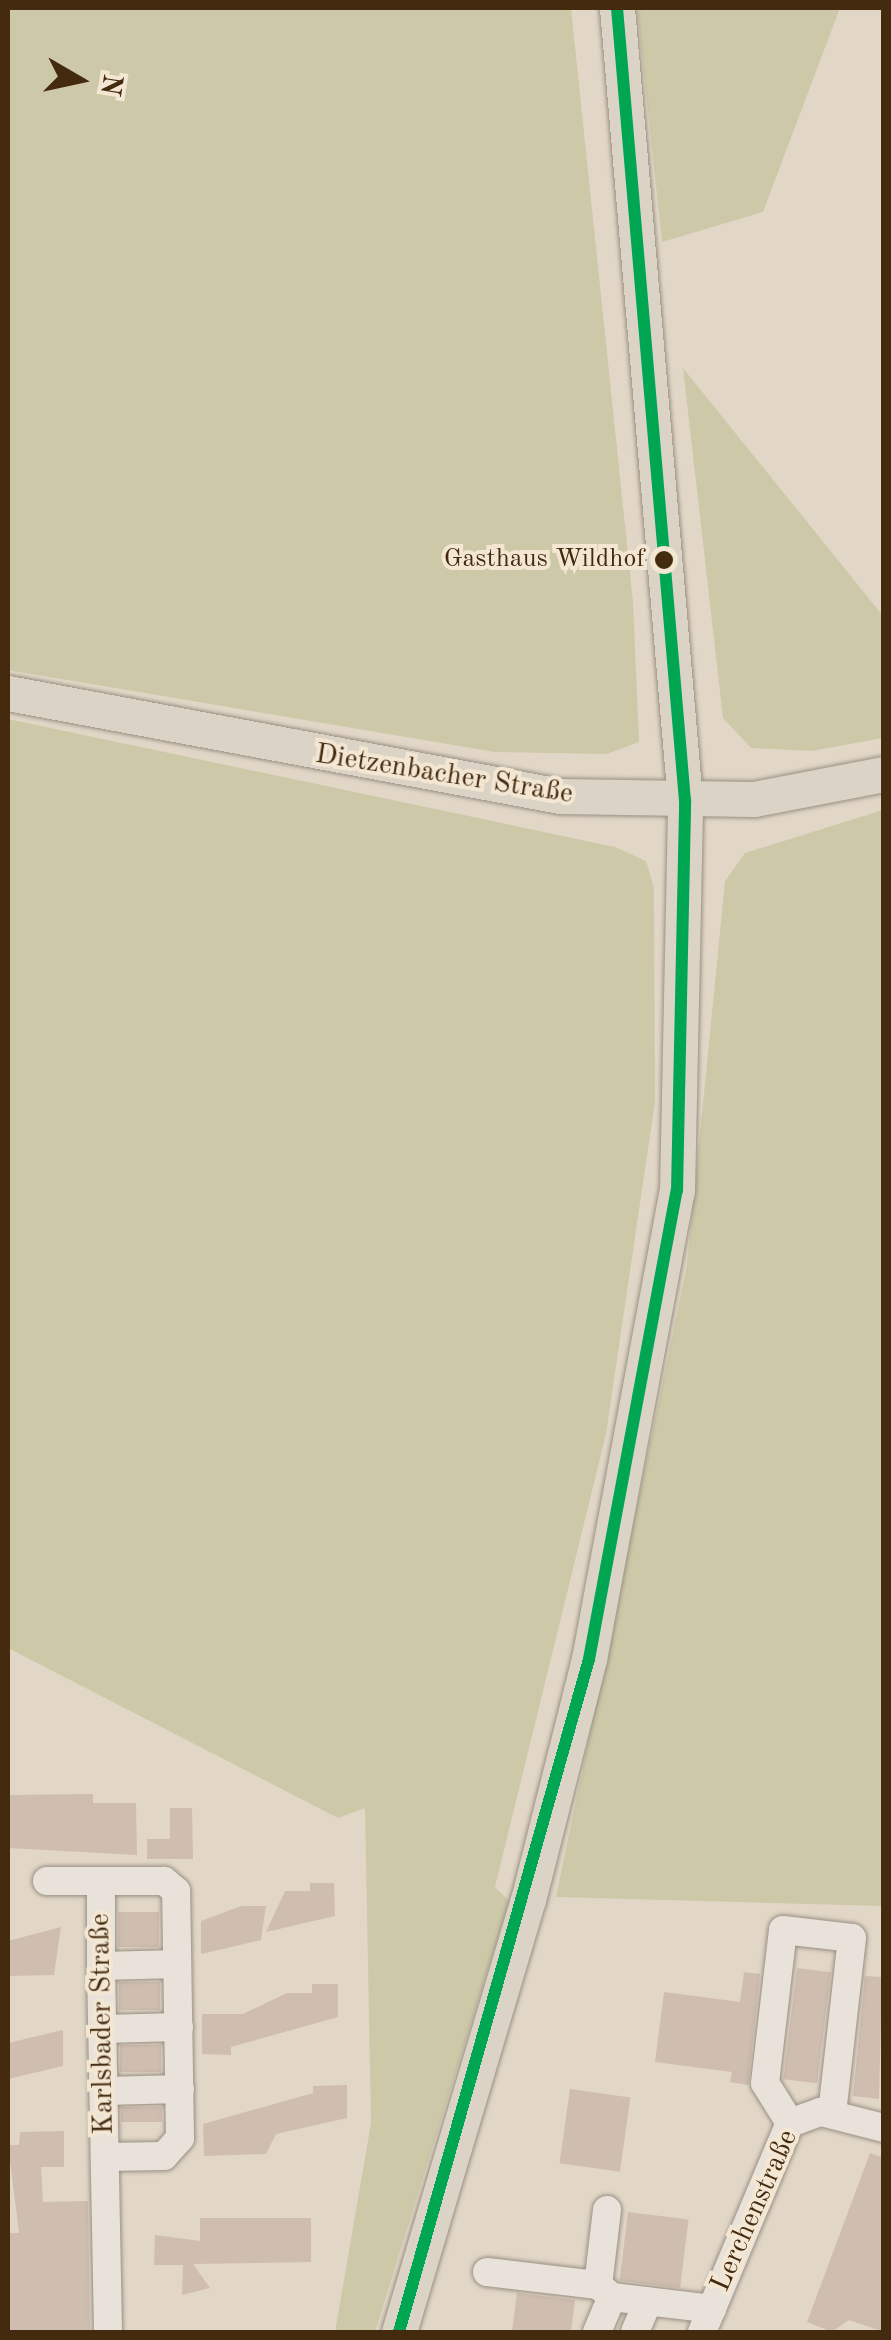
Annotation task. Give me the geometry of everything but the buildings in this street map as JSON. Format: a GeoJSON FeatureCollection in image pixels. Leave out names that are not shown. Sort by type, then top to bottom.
{"type":"FeatureCollection","features":[{"type":"Feature","properties":{"kind":"main road"},"geometry":{"type":"LineString","coordinates":[[399,2332],[528,1900],[640,1421],[680,1156],[685,801],[616,8]]}},
{"type":"Feature","properties":{"kind":"main road","name":"Dietzenbacher Straße"},"geometry":{"type":"LineString","coordinates":[[8,692],[461,782],[685,801],[788,796],[884,774]]}},
{"type":"Feature","properties":{"kind":"street"},"geometry":{"type":"LineString","coordinates":[[46,1881],[100,1881]]}},
{"type":"Feature","properties":{"kind":"street","name":"Karlsbader Straße"},"geometry":{"type":"LineString","coordinates":[[105,2157],[172,2151],[180,2089],[174,1886],[100,1881],[108,2332]]}},
{"type":"Feature","properties":{"kind":"street"},"geometry":{"type":"LineString","coordinates":[[790,2122],[765,2083],[783,1930],[852,1938],[832,2114]]}},
{"type":"Feature","properties":{"kind":"street"},"geometry":{"type":"LineString","coordinates":[[101,1966],[177,1964]]}},
{"type":"Feature","properties":{"kind":"street"},"geometry":{"type":"LineString","coordinates":[[104,2029],[179,2027]]}},
{"type":"Feature","properties":{"kind":"street"},"geometry":{"type":"LineString","coordinates":[[104,2091],[180,2089]]}},
{"type":"Feature","properties":{"kind":"street","name":"Lerchenstraße"},"geometry":{"type":"LineString","coordinates":[[707,2321],[790,2122],[832,2114],[884,2128]]}},
{"type":"Feature","properties":{"kind":"street"},"geometry":{"type":"LineString","coordinates":[[597,2332],[605,2291],[607,2210]]}},
{"type":"Feature","properties":{"kind":"street"},"geometry":{"type":"LineString","coordinates":[[487,2272],[605,2291],[707,2321]]}},
{"type":"Feature","properties":{"kind":"street"},"geometry":{"type":"LineString","coordinates":[[634,2332],[648,2302]]}},
{"type":"Feature","properties":{"kind":"shaded area"},"geometry":{"type":"Polygon","coordinates":[[[8,8],[571,8],[633,602],[639,742],[607,754],[495,752],[8,670],[8,8]]]}},
{"type":"Feature","properties":{"kind":"shaded area"},"geometry":{"type":"Polygon","coordinates":[[[637,8],[840,8],[763,212],[662,242],[637,8]]]}},
{"type":"Feature","properties":{"kind":"shaded area"},"geometry":{"type":"Polygon","coordinates":[[[683,368],[883,616],[883,738],[812,751],[751,748],[723,718],[683,368]]]}},
{"type":"Feature","properties":{"kind":"shaded area"},"geometry":{"type":"Polygon","coordinates":[[[8,719],[615,847],[646,861],[654,888],[655,1102],[606,1434],[495,1887],[509,1901],[375,2332],[335,2332],[371,2123],[365,1808],[338,1818],[8,1648],[8,719]]]}},
{"type":"Feature","properties":{"kind":"shaded area"},"geometry":{"type":"Polygon","coordinates":[[[883,810],[883,1906],[556,1897],[687,1265],[725,881],[745,853],[883,810]]]}},
{"type":"Feature","properties":{"kind":"transit line"},"geometry":{"type":"LineString","coordinates":[[399,2332],[589,1659],[677,1191],[685,801],[617,8]]}},
{"type":"Feature","properties":{"kind":"place","name":"Gasthaus Wildhof"},"geometry":{"type":"Point","coordinates":[664,560]}}]}
